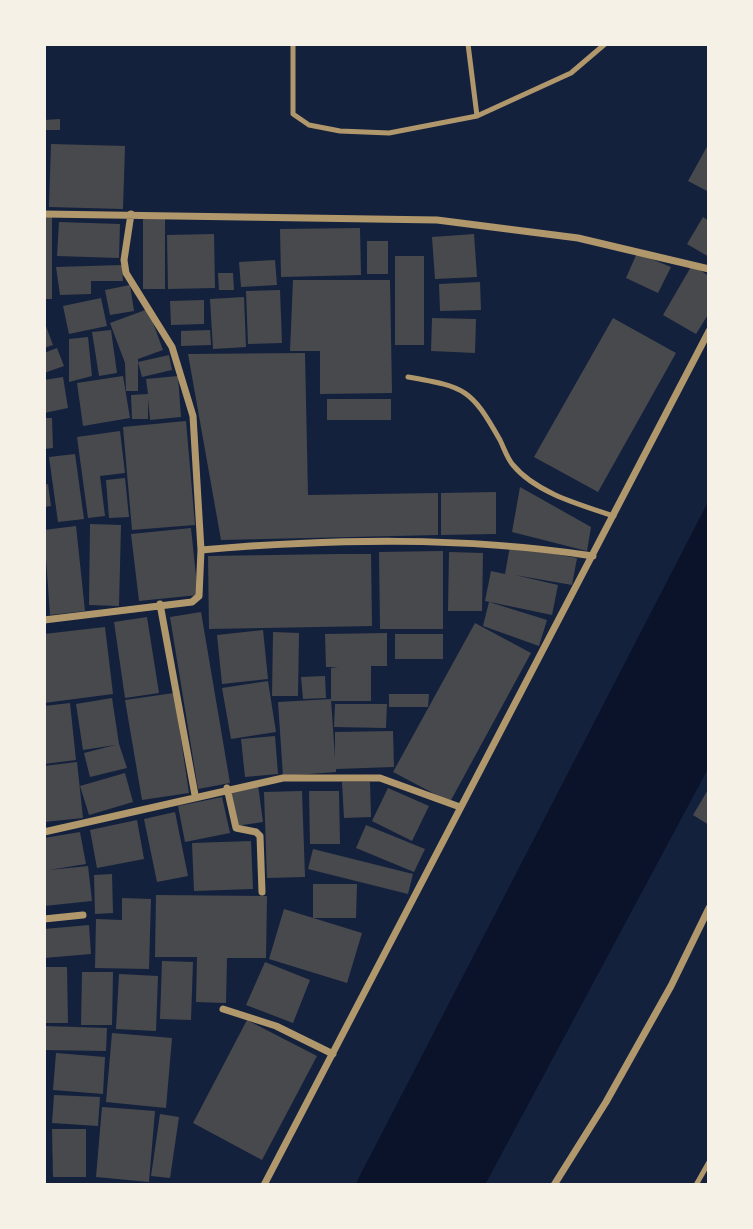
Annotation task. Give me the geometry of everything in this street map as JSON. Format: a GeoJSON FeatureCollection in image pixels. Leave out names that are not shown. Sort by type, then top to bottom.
{"type":"FeatureCollection","features":[{"type":"Feature","properties":{"kind":"street"},"geometry":{"type":"LineString","coordinates":[[44,214],[463,223],[590,240],[709,269]]}},
{"type":"Feature","properties":{"kind":"street"},"geometry":{"type":"LineString","coordinates":[[44,620],[192,602],[199,596],[201,550],[192,416],[172,347],[126,273],[124,260],[131,214]]}},
{"type":"Feature","properties":{"kind":"street"},"geometry":{"type":"LineString","coordinates":[[264,1185],[709,331]]}},
{"type":"Feature","properties":{"kind":"street"},"geometry":{"type":"LineString","coordinates":[[201,550],[304,541],[491,543],[593,556]]}},
{"type":"Feature","properties":{"kind":"street"},"geometry":{"type":"LineString","coordinates":[[160,604],[195,796]]}},
{"type":"Feature","properties":{"kind":"street"},"geometry":{"type":"LineString","coordinates":[[44,832],[227,788],[283,778],[368,777],[389,781],[460,807]]}},
{"type":"Feature","properties":{"kind":"street"},"geometry":{"type":"LineString","coordinates":[[227,788],[236,828],[256,832],[260,836],[262,892]]}},
{"type":"Feature","properties":{"kind":"street"},"geometry":{"type":"LineString","coordinates":[[554,1185],[632,1056],[709,908]]}},
{"type":"Feature","properties":{"kind":"street"},"geometry":{"type":"LineString","coordinates":[[44,919],[83,915]]}},
{"type":"Feature","properties":{"kind":"street"},"geometry":{"type":"LineString","coordinates":[[223,1009],[276,1026],[333,1054]]}},
{"type":"Feature","properties":{"kind":"lane"},"geometry":{"type":"LineString","coordinates":[[293,44],[293,114],[309,125],[340,131],[389,133],[477,116],[571,73],[604,44]]}},
{"type":"Feature","properties":{"kind":"lane"},"geometry":{"type":"LineString","coordinates":[[468,44],[477,116]]}},
{"type":"Feature","properties":{"kind":"lane"},"geometry":{"type":"LineString","coordinates":[[408,377],[455,385],[482,410],[513,465],[535,483],[568,500],[614,516]]}},
{"type":"Feature","properties":{"kind":"lane"},"geometry":{"type":"LineString","coordinates":[[696,1185],[709,1162]]}},
{"type":"Feature","properties":{"kind":"water"},"geometry":{"type":"Polygon","coordinates":[[[709,500],[709,767],[485,1185],[355,1185],[709,500]]]}},
{"type":"Feature","properties":{"kind":"building"},"geometry":{"type":"Polygon","coordinates":[[[60,119],[60,130],[44,130],[44,120],[60,119]]]}},
{"type":"Feature","properties":{"kind":"building"},"geometry":{"type":"Polygon","coordinates":[[[709,143],[709,192],[688,181],[709,143]]]}},
{"type":"Feature","properties":{"kind":"building"},"geometry":{"type":"Polygon","coordinates":[[[51,144],[125,146],[123,209],[49,207],[51,144]]]}},
{"type":"Feature","properties":{"kind":"building"},"geometry":{"type":"Polygon","coordinates":[[[143,215],[165,215],[165,289],[143,289],[143,215]]]}},
{"type":"Feature","properties":{"kind":"building"},"geometry":{"type":"Polygon","coordinates":[[[44,217],[52,217],[52,299],[44,299],[44,217]]]}},
{"type":"Feature","properties":{"kind":"building"},"geometry":{"type":"Polygon","coordinates":[[[703,217],[709,221],[709,257],[687,244],[703,217]]]}},
{"type":"Feature","properties":{"kind":"building"},"geometry":{"type":"Polygon","coordinates":[[[59,222],[120,224],[119,258],[57,256],[59,222]]]}},
{"type":"Feature","properties":{"kind":"building"},"geometry":{"type":"Polygon","coordinates":[[[360,228],[361,275],[281,277],[280,229],[360,228]]]}},
{"type":"Feature","properties":{"kind":"building"},"geometry":{"type":"Polygon","coordinates":[[[214,234],[215,288],[168,289],[167,235],[214,234]]]}},
{"type":"Feature","properties":{"kind":"building"},"geometry":{"type":"Polygon","coordinates":[[[474,234],[477,277],[435,279],[432,237],[474,234]]]}},
{"type":"Feature","properties":{"kind":"building"},"geometry":{"type":"Polygon","coordinates":[[[367,241],[388,241],[388,274],[367,274],[367,241]]]}},
{"type":"Feature","properties":{"kind":"building"},"geometry":{"type":"Polygon","coordinates":[[[637,253],[671,267],[658,293],[626,278],[637,253]]]}},
{"type":"Feature","properties":{"kind":"building"},"geometry":{"type":"Polygon","coordinates":[[[395,256],[424,256],[424,345],[395,345],[395,256]]]}},
{"type":"Feature","properties":{"kind":"building"},"geometry":{"type":"Polygon","coordinates":[[[275,260],[277,285],[241,287],[239,262],[275,260]]]}},
{"type":"Feature","properties":{"kind":"building"},"geometry":{"type":"Polygon","coordinates":[[[122,265],[123,281],[91,281],[91,294],[60,295],[56,267],[122,265]]]}},
{"type":"Feature","properties":{"kind":"building"},"geometry":{"type":"Polygon","coordinates":[[[692,265],[709,276],[709,313],[696,334],[663,315],[692,265]]]}},
{"type":"Feature","properties":{"kind":"building"},"geometry":{"type":"Polygon","coordinates":[[[218,273],[233,273],[234,290],[219,290],[218,273]]]}},
{"type":"Feature","properties":{"kind":"building"},"geometry":{"type":"Polygon","coordinates":[[[293,280],[390,280],[392,393],[320,394],[320,351],[290,351],[293,280]]]}},
{"type":"Feature","properties":{"kind":"building"},"geometry":{"type":"Polygon","coordinates":[[[480,282],[481,310],[440,311],[439,284],[480,282]]]}},
{"type":"Feature","properties":{"kind":"building"},"geometry":{"type":"Polygon","coordinates":[[[130,285],[134,311],[110,315],[105,290],[130,285]]]}},
{"type":"Feature","properties":{"kind":"building"},"geometry":{"type":"Polygon","coordinates":[[[280,290],[282,343],[248,344],[246,291],[280,290]]]}},
{"type":"Feature","properties":{"kind":"building"},"geometry":{"type":"Polygon","coordinates":[[[244,297],[246,347],[213,349],[210,299],[244,297]]]}},
{"type":"Feature","properties":{"kind":"building"},"geometry":{"type":"Polygon","coordinates":[[[101,298],[107,326],[69,334],[63,306],[101,298]]]}},
{"type":"Feature","properties":{"kind":"building"},"geometry":{"type":"Polygon","coordinates":[[[204,300],[204,324],[171,325],[170,301],[204,300]]]}},
{"type":"Feature","properties":{"kind":"building"},"geometry":{"type":"Polygon","coordinates":[[[148,309],[163,350],[138,359],[138,391],[126,391],[125,363],[110,323],[148,309]]]}},
{"type":"Feature","properties":{"kind":"building"},"geometry":{"type":"Polygon","coordinates":[[[432,318],[476,319],[475,353],[431,351],[432,318]]]}},
{"type":"Feature","properties":{"kind":"building"},"geometry":{"type":"Polygon","coordinates":[[[613,318],[676,353],[598,492],[534,457],[613,318]]]}},
{"type":"Feature","properties":{"kind":"building"},"geometry":{"type":"Polygon","coordinates":[[[44,321],[53,345],[44,348],[44,321]]]}},
{"type":"Feature","properties":{"kind":"building"},"geometry":{"type":"Polygon","coordinates":[[[111,330],[117,373],[99,376],[92,332],[111,330]]]}},
{"type":"Feature","properties":{"kind":"building"},"geometry":{"type":"Polygon","coordinates":[[[210,330],[211,345],[181,346],[181,331],[210,330]]]}},
{"type":"Feature","properties":{"kind":"building"},"geometry":{"type":"Polygon","coordinates":[[[88,337],[92,376],[69,382],[69,339],[88,337]]]}},
{"type":"Feature","properties":{"kind":"building"},"geometry":{"type":"Polygon","coordinates":[[[57,348],[64,366],[44,373],[44,353],[57,348]]]}},
{"type":"Feature","properties":{"kind":"building"},"geometry":{"type":"Polygon","coordinates":[[[305,353],[308,495],[438,493],[438,535],[221,540],[188,354],[305,353]]]}},
{"type":"Feature","properties":{"kind":"building"},"geometry":{"type":"Polygon","coordinates":[[[169,355],[172,370],[142,377],[138,362],[169,355]]]}},
{"type":"Feature","properties":{"kind":"building"},"geometry":{"type":"Polygon","coordinates":[[[123,376],[130,418],[83,426],[77,383],[123,376]]]}},
{"type":"Feature","properties":{"kind":"building"},"geometry":{"type":"Polygon","coordinates":[[[178,376],[181,417],[150,420],[148,399],[148,419],[132,419],[131,395],[148,394],[146,379],[178,376]]]}},
{"type":"Feature","properties":{"kind":"building"},"geometry":{"type":"Polygon","coordinates":[[[63,377],[68,408],[44,413],[44,380],[63,377]]]}},
{"type":"Feature","properties":{"kind":"building"},"geometry":{"type":"Polygon","coordinates":[[[327,399],[391,399],[391,420],[327,420],[327,399]]]}},
{"type":"Feature","properties":{"kind":"building"},"geometry":{"type":"Polygon","coordinates":[[[44,418],[52,418],[53,448],[44,449],[44,418]]]}},
{"type":"Feature","properties":{"kind":"building"},"geometry":{"type":"Polygon","coordinates":[[[186,421],[195,525],[132,530],[123,427],[186,421]]]}},
{"type":"Feature","properties":{"kind":"building"},"geometry":{"type":"Polygon","coordinates":[[[120,431],[125,473],[100,476],[105,516],[88,518],[77,437],[120,431]]]}},
{"type":"Feature","properties":{"kind":"building"},"geometry":{"type":"Polygon","coordinates":[[[75,454],[84,519],[58,522],[49,457],[75,454]]]}},
{"type":"Feature","properties":{"kind":"building"},"geometry":{"type":"Polygon","coordinates":[[[125,478],[129,517],[109,518],[106,480],[125,478]]]}},
{"type":"Feature","properties":{"kind":"building"},"geometry":{"type":"Polygon","coordinates":[[[48,484],[51,506],[44,507],[44,485],[48,484]]]}},
{"type":"Feature","properties":{"kind":"building"},"geometry":{"type":"Polygon","coordinates":[[[520,487],[591,527],[587,551],[512,532],[520,487]]]}},
{"type":"Feature","properties":{"kind":"building"},"geometry":{"type":"Polygon","coordinates":[[[496,492],[496,534],[441,535],[441,493],[496,492]]]}},
{"type":"Feature","properties":{"kind":"building"},"geometry":{"type":"Polygon","coordinates":[[[90,524],[121,525],[119,606],[89,605],[90,524]]]}},
{"type":"Feature","properties":{"kind":"building"},"geometry":{"type":"Polygon","coordinates":[[[76,526],[85,611],[50,615],[44,530],[76,526]]]}},
{"type":"Feature","properties":{"kind":"building"},"geometry":{"type":"Polygon","coordinates":[[[191,528],[198,595],[139,601],[131,534],[191,528]]]}},
{"type":"Feature","properties":{"kind":"building"},"geometry":{"type":"Polygon","coordinates":[[[510,546],[577,558],[572,585],[515,575],[558,585],[552,615],[485,601],[491,571],[505,574],[510,546]]]}},
{"type":"Feature","properties":{"kind":"building"},"geometry":{"type":"Polygon","coordinates":[[[443,551],[443,629],[380,629],[379,552],[443,551]]]}},
{"type":"Feature","properties":{"kind":"building"},"geometry":{"type":"Polygon","coordinates":[[[449,552],[483,553],[482,611],[448,611],[449,552]]]}},
{"type":"Feature","properties":{"kind":"building"},"geometry":{"type":"Polygon","coordinates":[[[371,554],[372,626],[209,629],[208,556],[371,554]]]}},
{"type":"Feature","properties":{"kind":"building"},"geometry":{"type":"Polygon","coordinates":[[[489,602],[547,620],[539,646],[483,626],[489,602]]]}},
{"type":"Feature","properties":{"kind":"building"},"geometry":{"type":"Polygon","coordinates":[[[201,612],[230,783],[198,789],[170,617],[201,612]]]}},
{"type":"Feature","properties":{"kind":"building"},"geometry":{"type":"Polygon","coordinates":[[[147,617],[159,693],[125,698],[114,622],[147,617]]]}},
{"type":"Feature","properties":{"kind":"building"},"geometry":{"type":"Polygon","coordinates":[[[475,623],[531,653],[450,802],[393,772],[475,623]]]}},
{"type":"Feature","properties":{"kind":"building"},"geometry":{"type":"Polygon","coordinates":[[[105,627],[113,694],[44,703],[44,634],[105,627]]]}},
{"type":"Feature","properties":{"kind":"building"},"geometry":{"type":"Polygon","coordinates":[[[263,630],[268,679],[222,684],[217,635],[263,630]]]}},
{"type":"Feature","properties":{"kind":"building"},"geometry":{"type":"Polygon","coordinates":[[[273,632],[299,633],[298,696],[272,696],[273,632]]]}},
{"type":"Feature","properties":{"kind":"building"},"geometry":{"type":"Polygon","coordinates":[[[387,633],[387,666],[371,666],[371,701],[331,701],[331,668],[338,667],[326,667],[325,634],[387,633]]]}},
{"type":"Feature","properties":{"kind":"building"},"geometry":{"type":"Polygon","coordinates":[[[395,634],[443,634],[443,659],[395,659],[395,634]]]}},
{"type":"Feature","properties":{"kind":"building"},"geometry":{"type":"Polygon","coordinates":[[[325,676],[326,698],[303,699],[301,677],[325,676]]]}},
{"type":"Feature","properties":{"kind":"building"},"geometry":{"type":"Polygon","coordinates":[[[268,681],[276,732],[231,739],[222,688],[268,681]]]}},
{"type":"Feature","properties":{"kind":"building"},"geometry":{"type":"Polygon","coordinates":[[[174,693],[189,793],[142,800],[125,700],[174,693]]]}},
{"type":"Feature","properties":{"kind":"building"},"geometry":{"type":"Polygon","coordinates":[[[389,694],[429,694],[428,707],[389,707],[389,694]]]}},
{"type":"Feature","properties":{"kind":"building"},"geometry":{"type":"Polygon","coordinates":[[[112,698],[119,744],[127,768],[90,777],[84,753],[115,745],[83,750],[76,704],[112,698]]]}},
{"type":"Feature","properties":{"kind":"building"},"geometry":{"type":"Polygon","coordinates":[[[331,699],[335,758],[335,732],[393,731],[394,767],[336,769],[336,772],[283,776],[278,702],[331,699]]]}},
{"type":"Feature","properties":{"kind":"building"},"geometry":{"type":"Polygon","coordinates":[[[70,703],[76,760],[44,764],[44,706],[70,703]]]}},
{"type":"Feature","properties":{"kind":"building"},"geometry":{"type":"Polygon","coordinates":[[[335,704],[387,704],[386,728],[334,727],[335,704]]]}},
{"type":"Feature","properties":{"kind":"building"},"geometry":{"type":"Polygon","coordinates":[[[275,736],[278,774],[245,777],[241,739],[275,736]]]}},
{"type":"Feature","properties":{"kind":"building"},"geometry":{"type":"Polygon","coordinates":[[[77,762],[83,818],[44,822],[44,766],[77,762]]]}},
{"type":"Feature","properties":{"kind":"building"},"geometry":{"type":"Polygon","coordinates":[[[125,773],[133,802],[89,815],[80,786],[125,773]]]}},
{"type":"Feature","properties":{"kind":"building"},"geometry":{"type":"Polygon","coordinates":[[[342,782],[370,782],[371,817],[344,818],[342,782]]]}},
{"type":"Feature","properties":{"kind":"building"},"geometry":{"type":"Polygon","coordinates":[[[258,785],[263,822],[236,826],[231,789],[258,785]]]}},
{"type":"Feature","properties":{"kind":"building"},"geometry":{"type":"Polygon","coordinates":[[[388,788],[429,806],[412,841],[372,821],[388,788]]]}},
{"type":"Feature","properties":{"kind":"building"},"geometry":{"type":"Polygon","coordinates":[[[709,788],[709,825],[693,815],[709,788]]]}},
{"type":"Feature","properties":{"kind":"building"},"geometry":{"type":"Polygon","coordinates":[[[302,791],[305,877],[267,878],[264,792],[302,791]]]}},
{"type":"Feature","properties":{"kind":"building"},"geometry":{"type":"Polygon","coordinates":[[[309,791],[339,791],[340,844],[310,844],[309,791]]]}},
{"type":"Feature","properties":{"kind":"building"},"geometry":{"type":"Polygon","coordinates":[[[222,797],[230,833],[185,842],[178,806],[222,797]]]}},
{"type":"Feature","properties":{"kind":"building"},"geometry":{"type":"Polygon","coordinates":[[[175,812],[188,876],[157,882],[144,819],[175,812]]]}},
{"type":"Feature","properties":{"kind":"building"},"geometry":{"type":"Polygon","coordinates":[[[137,820],[144,859],[97,868],[90,830],[137,820]]]}},
{"type":"Feature","properties":{"kind":"building"},"geometry":{"type":"Polygon","coordinates":[[[366,825],[425,849],[414,872],[356,848],[366,825]]]}},
{"type":"Feature","properties":{"kind":"building"},"geometry":{"type":"Polygon","coordinates":[[[80,832],[86,864],[49,870],[88,866],[92,901],[44,906],[44,838],[80,832]]]}},
{"type":"Feature","properties":{"kind":"building"},"geometry":{"type":"Polygon","coordinates":[[[251,841],[253,889],[194,891],[192,843],[251,841]]]}},
{"type":"Feature","properties":{"kind":"building"},"geometry":{"type":"Polygon","coordinates":[[[313,849],[413,874],[408,894],[308,869],[313,849]]]}},
{"type":"Feature","properties":{"kind":"building"},"geometry":{"type":"Polygon","coordinates":[[[112,874],[113,913],[95,914],[94,875],[112,874]]]}},
{"type":"Feature","properties":{"kind":"building"},"geometry":{"type":"Polygon","coordinates":[[[313,884],[357,884],[356,918],[313,918],[313,884]]]}},
{"type":"Feature","properties":{"kind":"building"},"geometry":{"type":"Polygon","coordinates":[[[156,895],[267,896],[266,958],[227,958],[226,1003],[196,1002],[197,957],[155,957],[156,895]]]}},
{"type":"Feature","properties":{"kind":"building"},"geometry":{"type":"Polygon","coordinates":[[[122,898],[151,899],[149,969],[95,968],[96,919],[122,920],[122,898]]]}},
{"type":"Feature","properties":{"kind":"building"},"geometry":{"type":"Polygon","coordinates":[[[284,909],[362,933],[347,983],[269,959],[284,909]]]}},
{"type":"Feature","properties":{"kind":"building"},"geometry":{"type":"Polygon","coordinates":[[[89,925],[91,954],[44,958],[44,929],[89,925]]]}},
{"type":"Feature","properties":{"kind":"building"},"geometry":{"type":"Polygon","coordinates":[[[162,961],[193,962],[191,1020],[160,1019],[162,961]]]}},
{"type":"Feature","properties":{"kind":"building"},"geometry":{"type":"Polygon","coordinates":[[[265,962],[310,980],[293,1023],[246,1005],[265,962]]]}},
{"type":"Feature","properties":{"kind":"building"},"geometry":{"type":"Polygon","coordinates":[[[44,967],[67,967],[68,1023],[44,1023],[44,967]]]}},
{"type":"Feature","properties":{"kind":"building"},"geometry":{"type":"Polygon","coordinates":[[[82,972],[113,972],[112,1025],[81,1025],[82,972]]]}},
{"type":"Feature","properties":{"kind":"building"},"geometry":{"type":"Polygon","coordinates":[[[119,974],[158,976],[156,1031],[116,1029],[119,974]]]}},
{"type":"Feature","properties":{"kind":"building"},"geometry":{"type":"Polygon","coordinates":[[[247,1020],[317,1056],[262,1160],[193,1123],[247,1020]]]}},
{"type":"Feature","properties":{"kind":"building"},"geometry":{"type":"Polygon","coordinates":[[[44,1026],[107,1028],[106,1051],[44,1050],[44,1026]]]}},
{"type":"Feature","properties":{"kind":"building"},"geometry":{"type":"Polygon","coordinates":[[[112,1033],[172,1038],[166,1108],[106,1102],[112,1033]]]}},
{"type":"Feature","properties":{"kind":"building"},"geometry":{"type":"Polygon","coordinates":[[[56,1053],[105,1057],[103,1094],[53,1090],[56,1053]]]}},
{"type":"Feature","properties":{"kind":"building"},"geometry":{"type":"Polygon","coordinates":[[[54,1095],[100,1097],[98,1126],[52,1123],[54,1095]]]}},
{"type":"Feature","properties":{"kind":"building"},"geometry":{"type":"Polygon","coordinates":[[[102,1107],[155,1111],[149,1182],[96,1177],[102,1107]]]}},
{"type":"Feature","properties":{"kind":"building"},"geometry":{"type":"Polygon","coordinates":[[[160,1114],[179,1117],[170,1178],[151,1176],[160,1114]]]}},
{"type":"Feature","properties":{"kind":"building"},"geometry":{"type":"Polygon","coordinates":[[[52,1129],[86,1129],[86,1177],[53,1177],[52,1129]]]}}]}
